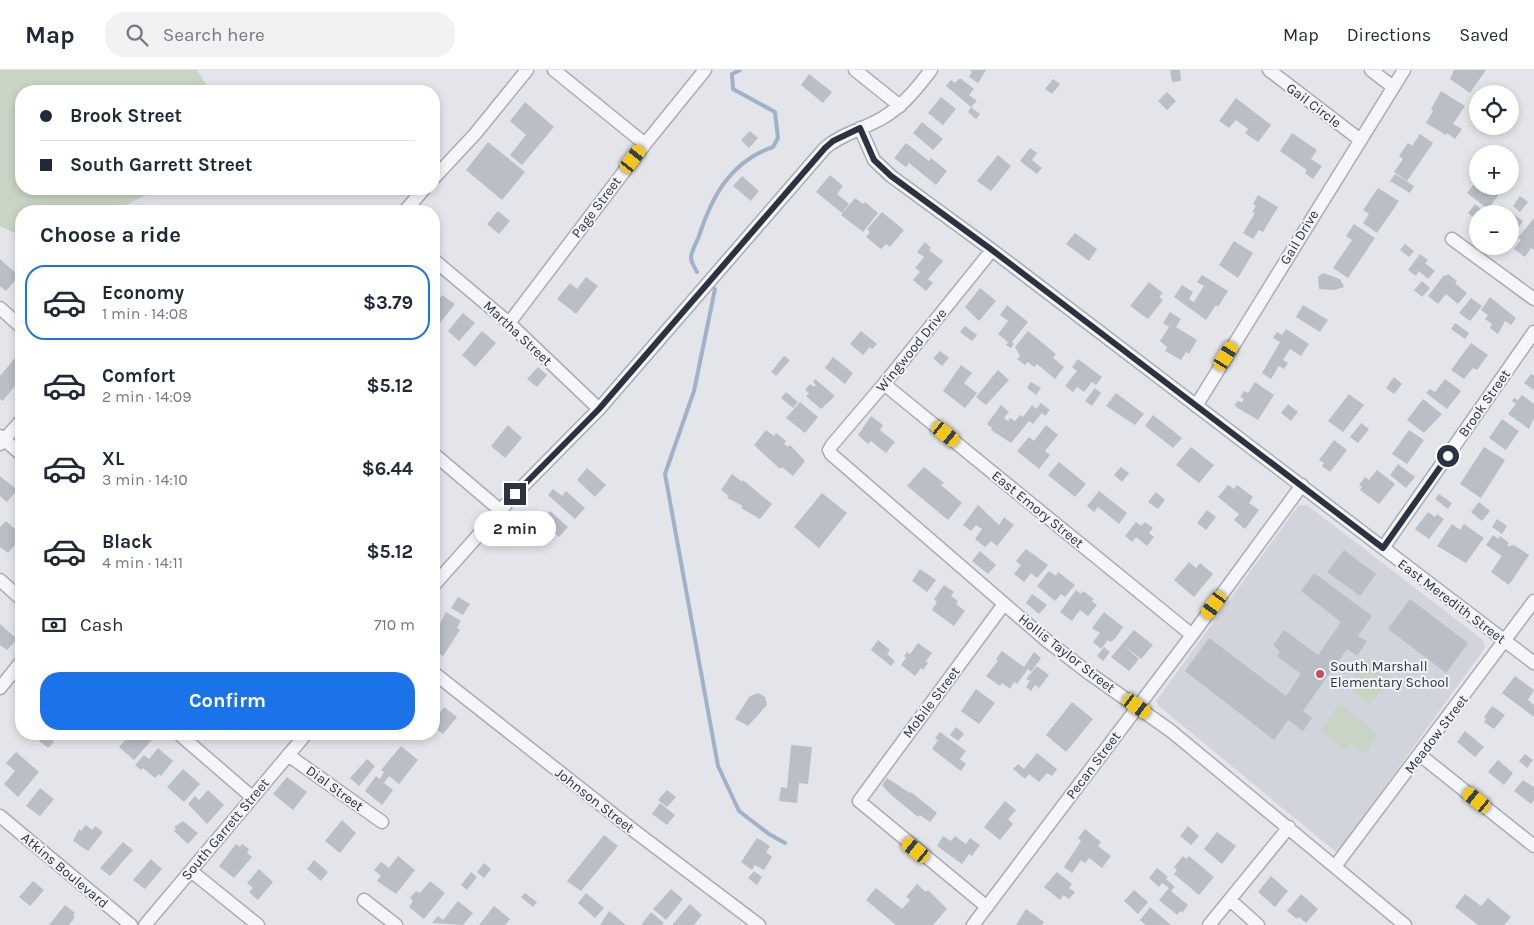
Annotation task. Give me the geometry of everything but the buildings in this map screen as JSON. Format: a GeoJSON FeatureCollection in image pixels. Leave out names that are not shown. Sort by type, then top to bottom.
{"type":"FeatureCollection","features":[{"type":"Feature","properties":{"kind":"street"},"geometry":{"type":"LineString","coordinates":[[440,172],[482,126],[527,70]]}},
{"type":"Feature","properties":{"kind":"street"},"geometry":{"type":"LineString","coordinates":[[554,70],[644,144]]}},
{"type":"Feature","properties":{"kind":"street","name":"Page Street"},"geometry":{"type":"LineString","coordinates":[[509,322],[644,144],[705,70]]}},
{"type":"Feature","properties":{"kind":"street"},"geometry":{"type":"LineString","coordinates":[[855,70],[900,106]]}},
{"type":"Feature","properties":{"kind":"street"},"geometry":{"type":"LineString","coordinates":[[440,578],[500,510],[599,409],[816,157],[833,141],[883,118],[900,106],[931,70]]}},
{"type":"Feature","properties":{"kind":"street","name":"Gail Circle"},"geometry":{"type":"LineString","coordinates":[[1269,70],[1359,140]]}},
{"type":"Feature","properties":{"kind":"street"},"geometry":{"type":"LineString","coordinates":[[1371,70],[1393,87]]}},
{"type":"Feature","properties":{"kind":"street","name":"Gail Drive"},"geometry":{"type":"LineString","coordinates":[[1196,406],[1404,70]]}},
{"type":"Feature","properties":{"kind":"street","name":"East Meredith Street"},"geometry":{"type":"LineString","coordinates":[[860,128],[871,155],[881,168],[992,250],[1534,663]]}},
{"type":"Feature","properties":{"kind":"street"},"geometry":{"type":"LineString","coordinates":[[411,205],[419,195]]}},
{"type":"Feature","properties":{"kind":"street"},"geometry":{"type":"LineString","coordinates":[[1452,239],[1534,299]]}},
{"type":"Feature","properties":{"kind":"street","name":"Wingwood Drive"},"geometry":{"type":"LineString","coordinates":[[829,450],[992,250]]}},
{"type":"Feature","properties":{"kind":"street","name":"Martha Street"},"geometry":{"type":"LineString","coordinates":[[440,265],[509,322],[599,409]]}},
{"type":"Feature","properties":{"kind":"street"},"geometry":{"type":"LineString","coordinates":[[0,308],[15,322]]}},
{"type":"Feature","properties":{"kind":"street","name":"Brook Street"},"geometry":{"type":"LineString","coordinates":[[1383,548],[1534,332]]}},
{"type":"Feature","properties":{"kind":"street","name":"East Emory Street"},"geometry":{"type":"LineString","coordinates":[[884,384],[1192,635]]}},
{"type":"Feature","properties":{"kind":"street"},"geometry":{"type":"LineString","coordinates":[[15,427],[1,440],[15,450]]}},
{"type":"Feature","properties":{"kind":"street","name":"Hollis Taylor Street"},"geometry":{"type":"LineString","coordinates":[[829,450],[835,459],[1004,604],[1086,671],[1171,731],[1336,865],[1404,925]]}},
{"type":"Feature","properties":{"kind":"street"},"geometry":{"type":"LineString","coordinates":[[440,459],[500,510]]}},
{"type":"Feature","properties":{"kind":"street","name":"Pecan Street"},"geometry":{"type":"LineString","coordinates":[[973,925],[1192,635],[1302,485]]}},
{"type":"Feature","properties":{"kind":"street"},"geometry":{"type":"LineString","coordinates":[[0,580],[15,594]]}},
{"type":"Feature","properties":{"kind":"street","name":"Meadow Street"},"geometry":{"type":"LineString","coordinates":[[1336,865],[1506,642],[1534,601]]}},
{"type":"Feature","properties":{"kind":"street","name":"Mobile Street"},"geometry":{"type":"LineString","coordinates":[[987,906],[859,801],[1004,604]]}},
{"type":"Feature","properties":{"kind":"street"},"geometry":{"type":"LineString","coordinates":[[0,688],[15,669]]}},
{"type":"Feature","properties":{"kind":"street","name":"Johnson Street"},"geometry":{"type":"LineString","coordinates":[[440,678],[637,833],[758,925]]}},
{"type":"Feature","properties":{"kind":"street"},"geometry":{"type":"LineString","coordinates":[[186,740],[252,797]]}},
{"type":"Feature","properties":{"kind":"street","name":"South Garrett Street"},"geometry":{"type":"LineString","coordinates":[[146,925],[301,740]]}},
{"type":"Feature","properties":{"kind":"street","name":"Dial Street"},"geometry":{"type":"LineString","coordinates":[[288,755],[382,822]]}},
{"type":"Feature","properties":{"kind":"street"},"geometry":{"type":"LineString","coordinates":[[1420,755],[1534,846]]}},
{"type":"Feature","properties":{"kind":"street","name":"Atkins Boulevard"},"geometry":{"type":"LineString","coordinates":[[0,816],[131,925]]}},
{"type":"Feature","properties":{"kind":"street"},"geometry":{"type":"LineString","coordinates":[[1209,925],[1289,826]]}},
{"type":"Feature","properties":{"kind":"street"},"geometry":{"type":"LineString","coordinates":[[191,871],[258,925]]}},
{"type":"Feature","properties":{"kind":"street"},"geometry":{"type":"LineString","coordinates":[[364,900],[396,925]]}},
{"type":"Feature","properties":{"kind":"street"},"geometry":{"type":"LineString","coordinates":[[1230,900],[1258,925]]}},
{"type":"Feature","properties":{"kind":"shaded area","name":"South Marshall Elementary School"},"geometry":{"type":"Polygon","coordinates":[[[1307,505],[1483,640],[1485,648],[1337,853],[1159,706],[1156,701],[1298,506],[1307,505]]]}},
{"type":"Feature","properties":{"kind":"green space"},"geometry":{"type":"Polygon","coordinates":[[[0,70],[197,70],[206,85],[15,85],[15,195],[146,195],[126,205],[15,205],[15,233],[0,226],[0,70]]]}},
{"type":"Feature","properties":{"kind":"green space"},"geometry":{"type":"Polygon","coordinates":[[[1368,660],[1391,680],[1369,705],[1347,684],[1368,660]]]}},
{"type":"Feature","properties":{"kind":"green space"},"geometry":{"type":"Polygon","coordinates":[[[1340,704],[1374,731],[1376,738],[1366,752],[1351,744],[1347,750],[1344,749],[1320,731],[1340,704]]]}},
{"type":"Feature","properties":{"kind":"waterway"},"geometry":{"type":"LineString","coordinates":[[697,272],[692,263],[691,255],[717,194],[735,171],[758,153],[773,147],[778,138],[775,112],[733,89],[732,74],[740,70]]}},
{"type":"Feature","properties":{"kind":"waterway"},"geometry":{"type":"LineString","coordinates":[[715,289],[694,391],[665,474],[718,766],[739,811],[769,834],[785,843]]}},
{"type":"Feature","properties":{"kind":"place","name":"South Marshall Elementary School"},"geometry":{"type":"Point","coordinates":[1320,674]}},
{"type":"Feature","properties":{"kind":"route"},"geometry":{"type":"LineString","coordinates":[[515,494],[599,409],[816,157],[833,141],[860,128],[868,150],[881,168],[992,250],[1383,548],[1448,456]]}}]}
